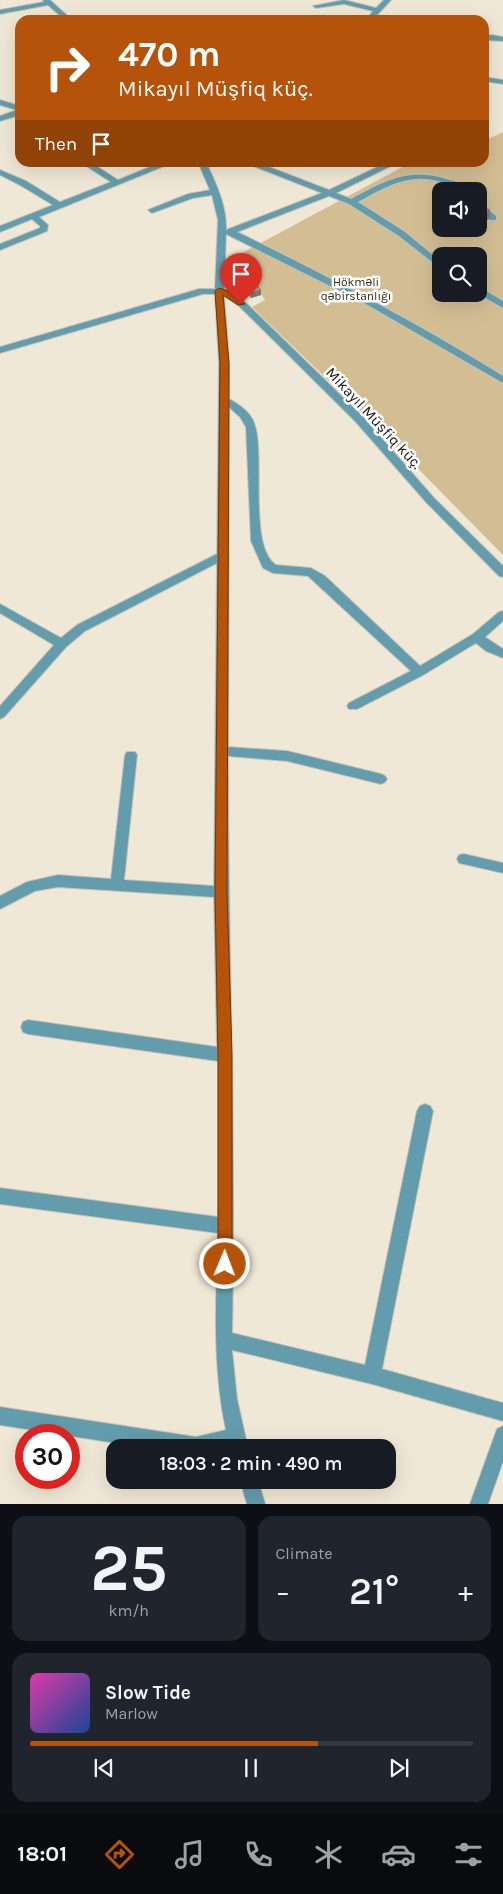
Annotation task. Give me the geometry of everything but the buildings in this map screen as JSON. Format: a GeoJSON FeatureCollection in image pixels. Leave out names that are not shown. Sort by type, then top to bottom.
{"type":"FeatureCollection","features":[{"type":"Feature","properties":{"kind":"street"},"geometry":{"type":"LineString","coordinates":[[373,15],[388,0]]}},
{"type":"Feature","properties":{"kind":"street"},"geometry":{"type":"LineString","coordinates":[[0,12],[47,2],[63,15]]}},
{"type":"Feature","properties":{"kind":"street"},"geometry":{"type":"LineString","coordinates":[[316,6],[344,2],[376,10]]}},
{"type":"Feature","properties":{"kind":"street"},"geometry":{"type":"LineString","coordinates":[[489,37],[503,39]]}},
{"type":"Feature","properties":{"kind":"street"},"geometry":{"type":"LineString","coordinates":[[489,80],[503,82]]}},
{"type":"Feature","properties":{"kind":"street"},"geometry":{"type":"LineString","coordinates":[[0,102],[15,109]]}},
{"type":"Feature","properties":{"kind":"street"},"geometry":{"type":"LineString","coordinates":[[0,119],[15,113]]}},
{"type":"Feature","properties":{"kind":"street"},"geometry":{"type":"LineString","coordinates":[[92,167],[116,182]]}},
{"type":"Feature","properties":{"kind":"street"},"geometry":{"type":"LineString","coordinates":[[0,229],[156,167]]}},
{"type":"Feature","properties":{"kind":"street"},"geometry":{"type":"LineString","coordinates":[[204,167],[215,192],[227,233],[219,291],[224,363],[221,892],[225,1055],[226,1226],[223,1339],[228,1399],[236,1439]]}},
{"type":"Feature","properties":{"kind":"street"},"geometry":{"type":"LineString","coordinates":[[259,167],[352,202],[402,234],[432,259]]}},
{"type":"Feature","properties":{"kind":"street"},"geometry":{"type":"LineString","coordinates":[[227,233],[330,193],[384,167]]}},
{"type":"Feature","properties":{"kind":"street"},"geometry":{"type":"LineString","coordinates":[[0,172],[23,183],[60,206]]}},
{"type":"Feature","properties":{"kind":"street"},"geometry":{"type":"LineString","coordinates":[[352,202],[387,182],[407,176],[442,178],[451,182]]}},
{"type":"Feature","properties":{"kind":"street"},"geometry":{"type":"LineString","coordinates":[[152,210],[191,196],[215,192]]}},
{"type":"Feature","properties":{"kind":"street"},"geometry":{"type":"LineString","coordinates":[[487,213],[493,218]]}},
{"type":"Feature","properties":{"kind":"street"},"geometry":{"type":"LineString","coordinates":[[0,247],[44,229],[44,225],[32,216]]}},
{"type":"Feature","properties":{"kind":"street"},"geometry":{"type":"LineString","coordinates":[[227,233],[342,286],[452,348],[503,380]]}},
{"type":"Feature","properties":{"kind":"street"},"geometry":{"type":"LineString","coordinates":[[0,350],[202,291],[219,291]]}},
{"type":"Feature","properties":{"kind":"street","name":"Mikayıl Müşfiq küç."},"geometry":{"type":"LineString","coordinates":[[219,291],[226,293],[241,304],[359,419],[430,500],[503,573]]}},
{"type":"Feature","properties":{"kind":"street"},"geometry":{"type":"LineString","coordinates":[[487,295],[503,305]]}},
{"type":"Feature","properties":{"kind":"street"},"geometry":{"type":"LineString","coordinates":[[224,400],[235,406],[247,417],[252,426],[256,540],[266,565],[282,571],[311,572],[321,579],[419,672]]}},
{"type":"Feature","properties":{"kind":"street"},"geometry":{"type":"LineString","coordinates":[[0,714],[62,644],[81,628],[222,556]]}},
{"type":"Feature","properties":{"kind":"street"},"geometry":{"type":"LineString","coordinates":[[0,608],[62,644]]}},
{"type":"Feature","properties":{"kind":"street"},"geometry":{"type":"LineString","coordinates":[[353,706],[419,672],[477,637],[503,615]]}},
{"type":"Feature","properties":{"kind":"street"},"geometry":{"type":"LineString","coordinates":[[477,637],[490,648],[503,654]]}},
{"type":"Feature","properties":{"kind":"street"},"geometry":{"type":"LineString","coordinates":[[221,751],[288,756],[381,779]]}},
{"type":"Feature","properties":{"kind":"street"},"geometry":{"type":"LineString","coordinates":[[117,885],[131,755]]}},
{"type":"Feature","properties":{"kind":"street"},"geometry":{"type":"LineString","coordinates":[[464,859],[503,868]]}},
{"type":"Feature","properties":{"kind":"street"},"geometry":{"type":"LineString","coordinates":[[0,903],[32,886],[58,881],[221,892]]}},
{"type":"Feature","properties":{"kind":"street"},"geometry":{"type":"LineString","coordinates":[[28,1027],[225,1055]]}},
{"type":"Feature","properties":{"kind":"street"},"geometry":{"type":"LineString","coordinates":[[372,1374],[425,1111]]}},
{"type":"Feature","properties":{"kind":"street"},"geometry":{"type":"LineString","coordinates":[[0,1196],[226,1226]]}},
{"type":"Feature","properties":{"kind":"street"},"geometry":{"type":"LineString","coordinates":[[223,1339],[372,1374],[503,1412]]}},
{"type":"Feature","properties":{"kind":"street"},"geometry":{"type":"LineString","coordinates":[[0,1416],[150,1439]]}},
{"type":"Feature","properties":{"kind":"street"},"geometry":{"type":"LineString","coordinates":[[479,1504],[503,1435]]}},
{"type":"Feature","properties":{"kind":"street"},"geometry":{"type":"LineString","coordinates":[[252,1489],[256,1504]]}},
{"type":"Feature","properties":{"kind":"green space","name":"Hökməli qəbirstanlığı"},"geometry":{"type":"Polygon","coordinates":[[[503,132],[503,555],[378,428],[252,307],[265,300],[257,288],[236,291],[232,288],[236,256],[403,167],[489,167],[489,139],[503,132]]]}},
{"type":"Feature","properties":{"kind":"route"},"geometry":{"type":"LineString","coordinates":[[225,1264],[225,1055],[221,892],[224,363],[219,291],[235,298],[241,304]]}}]}
